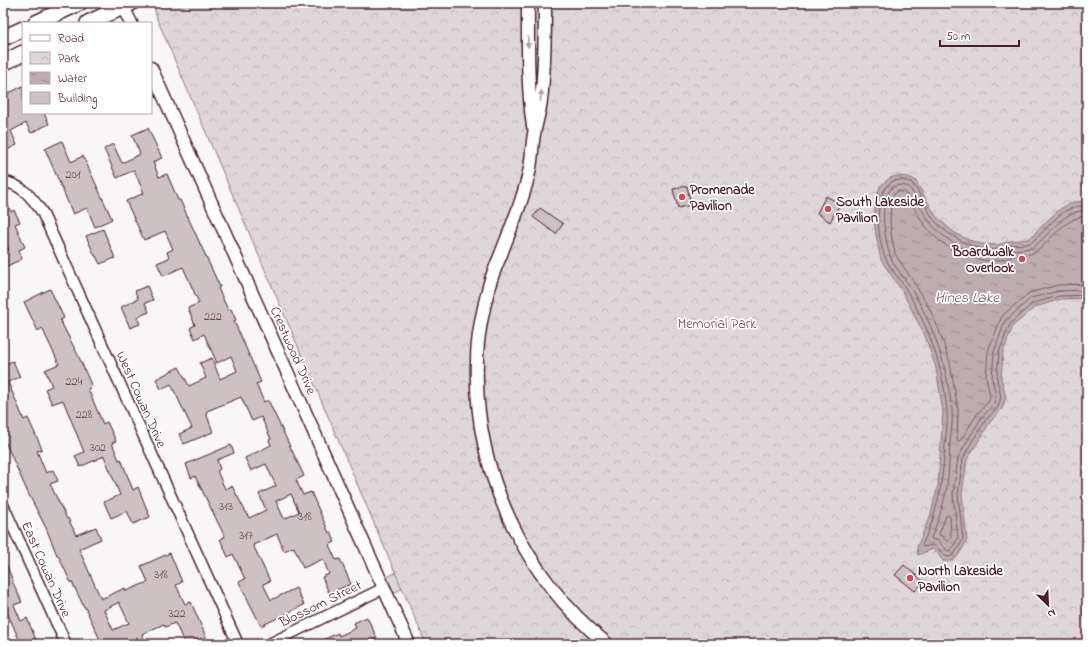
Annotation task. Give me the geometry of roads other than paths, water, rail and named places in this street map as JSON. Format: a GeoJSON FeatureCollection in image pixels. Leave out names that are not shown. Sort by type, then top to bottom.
{"type":"FeatureCollection","features":[{"type":"Feature","properties":{"kind":"main road"},"geometry":{"type":"LineString","coordinates":[[38,22],[79,3]]}},
{"type":"Feature","properties":{"kind":"main road"},"geometry":{"type":"LineString","coordinates":[[90,22],[125,4]]}},
{"type":"Feature","properties":{"kind":"main road"},"geometry":{"type":"LineString","coordinates":[[3,38],[22,29]]}},
{"type":"Feature","properties":{"kind":"main road"},"geometry":{"type":"LineString","coordinates":[[3,62],[22,53]]}},
{"type":"Feature","properties":{"kind":"street"},"geometry":{"type":"LineString","coordinates":[[528,3],[529,83],[534,134]]}},
{"type":"Feature","properties":{"kind":"street"},"geometry":{"type":"LineString","coordinates":[[545,3],[541,103],[534,134],[530,167],[522,198],[489,284],[478,336],[477,384],[485,448],[498,493],[507,515],[520,541],[540,573],[557,596],[584,625],[607,644]]}},
{"type":"Feature","properties":{"kind":"street"},"geometry":{"type":"LineString","coordinates":[[125,4],[131,22]]}},
{"type":"Feature","properties":{"kind":"street","name":"Crestwood Drive"},"geometry":{"type":"LineString","coordinates":[[152,70],[410,644]]}},
{"type":"Feature","properties":{"kind":"street","name":"West Cowan Drive"},"geometry":{"type":"LineString","coordinates":[[3,181],[15,184],[31,195],[42,212],[238,644]]}},
{"type":"Feature","properties":{"kind":"street","name":"East Cowan Drive"},"geometry":{"type":"LineString","coordinates":[[3,505],[66,644]]}},
{"type":"Feature","properties":{"kind":"street","name":"Blossom Street"},"geometry":{"type":"LineString","coordinates":[[268,644],[384,588]]}},
{"type":"Feature","properties":{"kind":"water","name":"Hines Lake"},"geometry":{"type":"Polygon","coordinates":[[[897,176],[909,177],[915,180],[936,216],[952,231],[966,239],[981,244],[997,245],[1010,241],[1029,239],[1060,209],[1073,202],[1087,201],[1087,298],[1061,299],[1035,307],[1013,326],[1003,352],[1001,378],[1006,397],[1002,409],[990,422],[967,460],[962,494],[967,540],[957,557],[951,561],[943,561],[933,549],[918,555],[917,547],[931,514],[938,485],[943,412],[936,368],[925,336],[902,291],[881,260],[876,235],[874,219],[876,200],[880,186],[890,178],[897,176]]]}},
{"type":"Feature","properties":{"kind":"place","name":"Promenade Pavilion"},"geometry":{"type":"Point","coordinates":[682,197]}},
{"type":"Feature","properties":{"kind":"place","name":"South Lakeside Pavilion"},"geometry":{"type":"Point","coordinates":[828,209]}},
{"type":"Feature","properties":{"kind":"place","name":"Boardwalk Overlook"},"geometry":{"type":"Point","coordinates":[1022,259]}},
{"type":"Feature","properties":{"kind":"place","name":"North Lakeside Pavilion"},"geometry":{"type":"Point","coordinates":[910,578]}},
{"type":"Feature","properties":{"kind":"park label","name":"Memorial Park"},"geometry":{"type":"Point","coordinates":[717,323]}}]}
